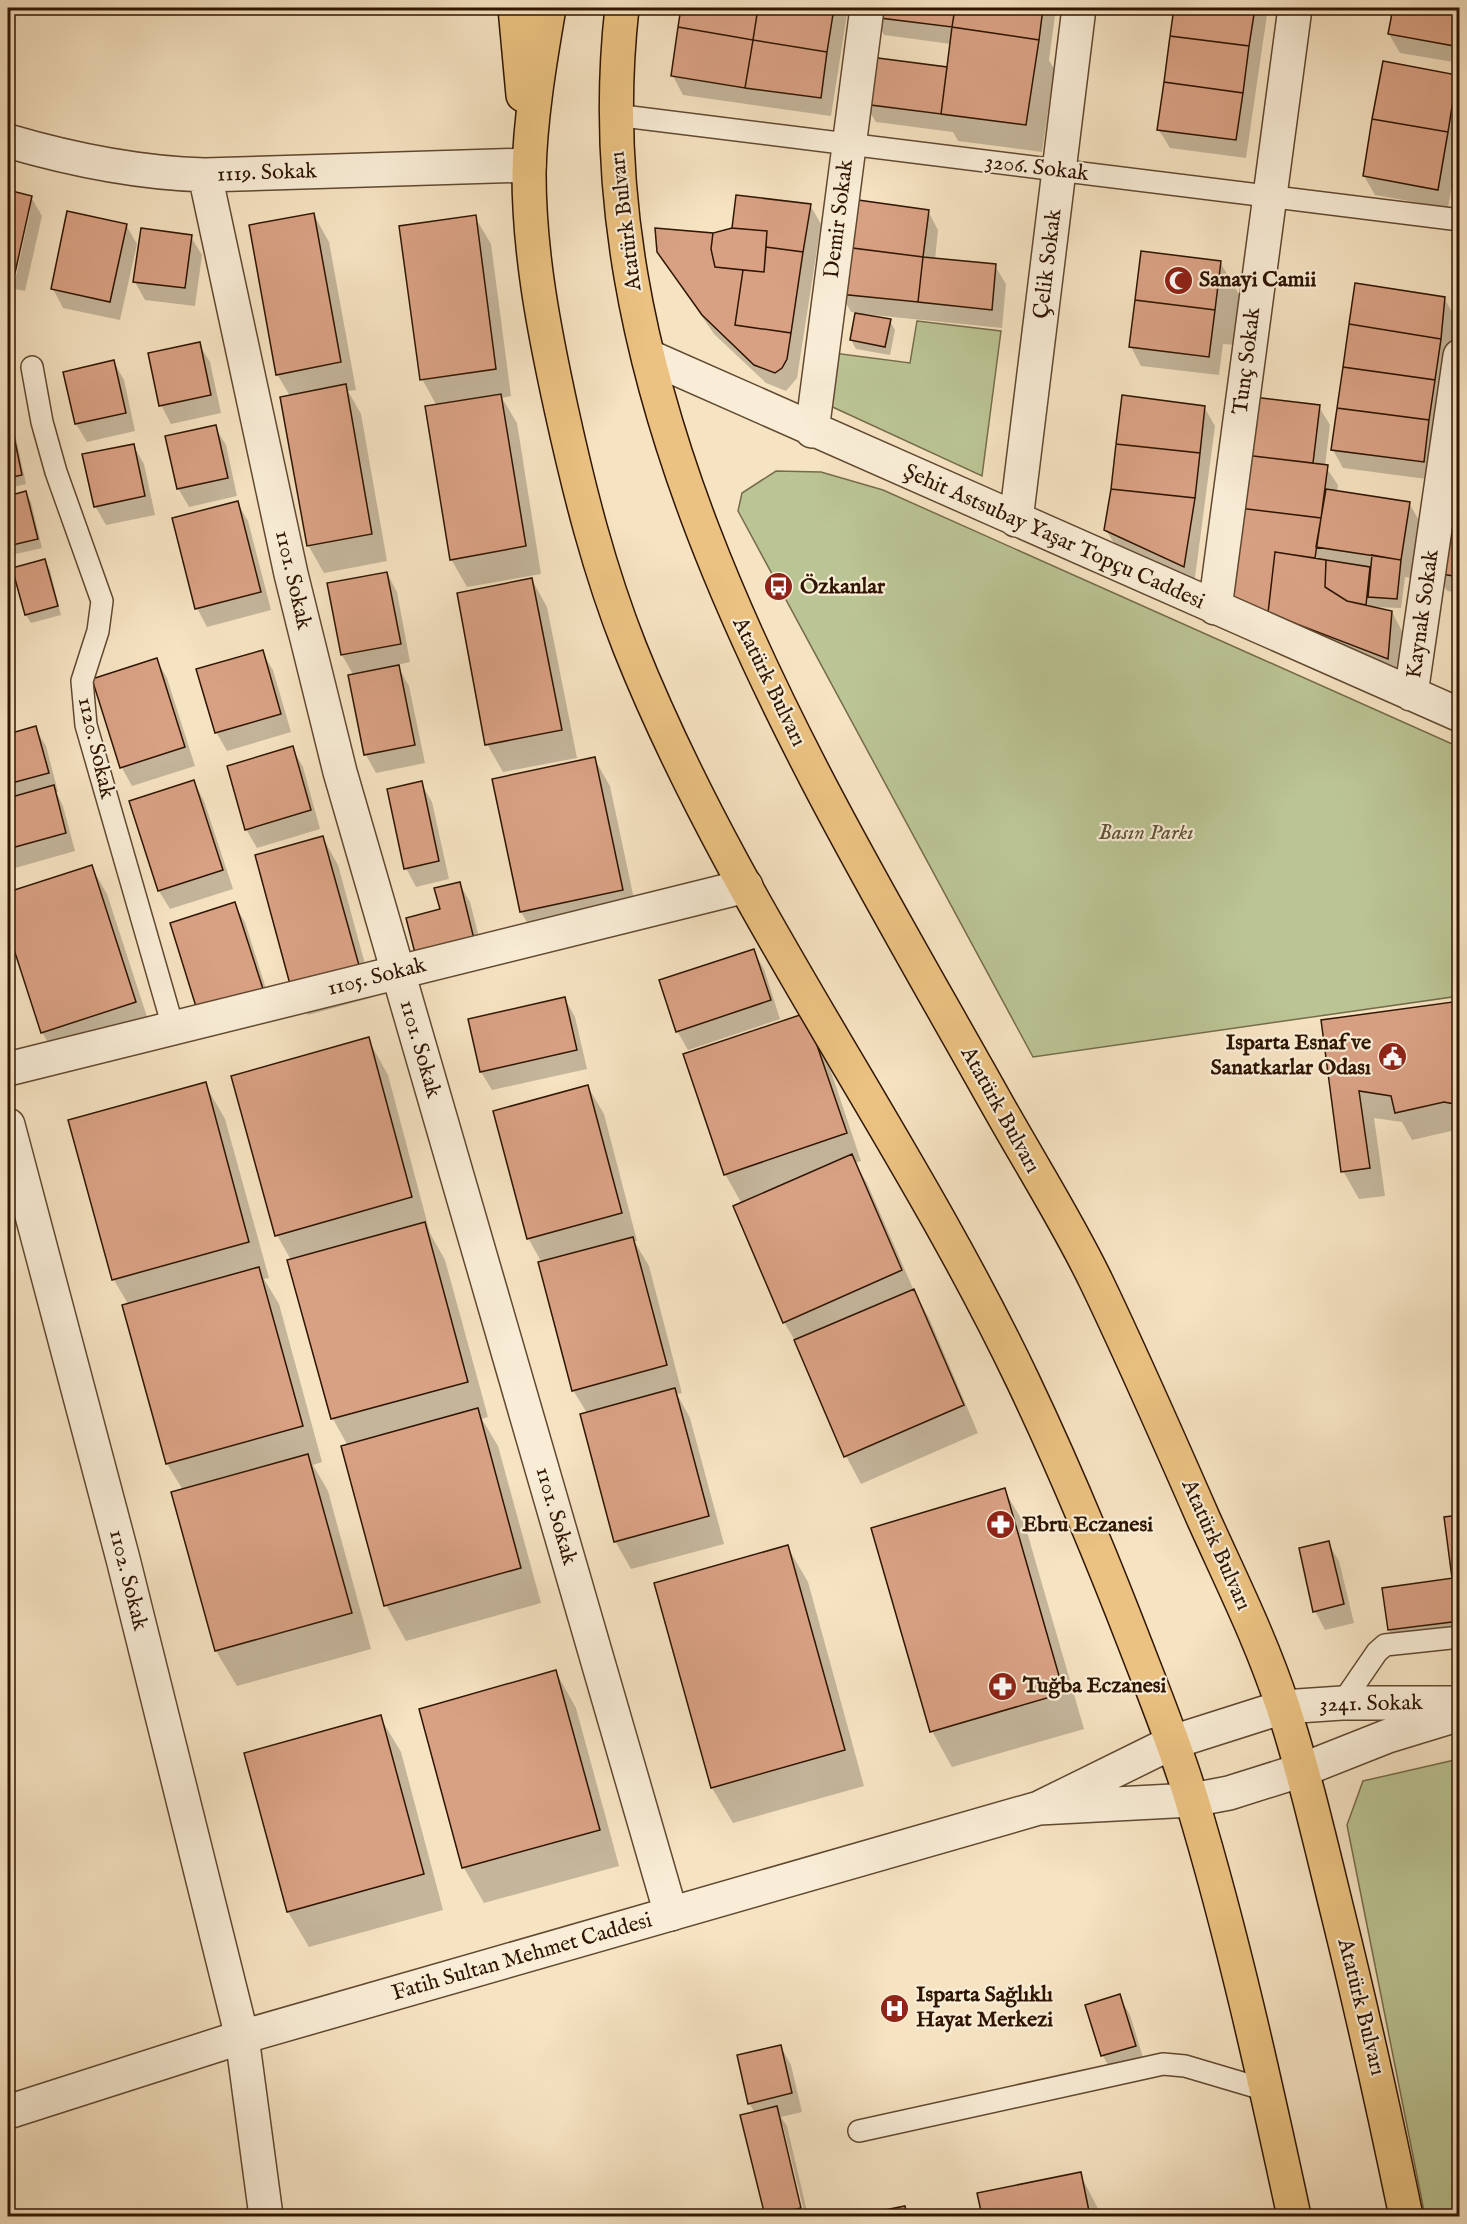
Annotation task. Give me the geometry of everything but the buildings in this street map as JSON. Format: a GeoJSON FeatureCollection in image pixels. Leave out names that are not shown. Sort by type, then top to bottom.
{"type":"FeatureCollection","features":[{"type":"Feature","properties":{"kind":"main road"},"geometry":{"type":"LineString","coordinates":[[515,8],[529,165],[530,233],[542,323],[594,545],[631,650],[681,760],[746,886],[963,1261],[1025,1384],[1117,1597],[1173,1742],[1192,1800],[1266,2090],[1294,2217]]}},
{"type":"Feature","properties":{"kind":"main road"},"geometry":{"type":"LineString","coordinates":[[529,165],[549,8]]}},
{"type":"Feature","properties":{"kind":"main road","name":"Atatürk Bulvarı"},"geometry":{"type":"LineString","coordinates":[[622,8],[615,115],[623,233],[634,294],[668,425],[704,532],[747,641],[845,833],[1093,1276],[1258,1640],[1283,1707],[1302,1770],[1378,2077],[1406,2217]]}},
{"type":"Feature","properties":{"kind":"street","name":"Demir Sokak"},"geometry":{"type":"LineString","coordinates":[[812,431],[867,8]]}},
{"type":"Feature","properties":{"kind":"street","name":"Çelik Sokak"},"geometry":{"type":"LineString","coordinates":[[1016,520],[1079,8]]}},
{"type":"Feature","properties":{"kind":"street","name":"Tunç Sokak"},"geometry":{"type":"LineString","coordinates":[[1215,608],[1295,8]]}},
{"type":"Feature","properties":{"kind":"street","name":"1119. Sokak"},"geometry":{"type":"LineString","coordinates":[[8,141],[98,165],[155,173],[205,176],[529,165]]}},
{"type":"Feature","properties":{"kind":"street","name":"1101. Sokak"},"geometry":{"type":"LineString","coordinates":[[205,176],[291,574],[340,772],[671,1914]]}},
{"type":"Feature","properties":{"kind":"street","name":"Kaynak Sokak"},"geometry":{"type":"LineString","coordinates":[[1411,694],[1460,356]]}},
{"type":"Feature","properties":{"kind":"street","name":"Şehit Astsubay Yaşar Topçu Caddesi"},"geometry":{"type":"LineString","coordinates":[[650,357],[812,431],[1460,715]]}},
{"type":"Feature","properties":{"kind":"street","name":"1105. Sokak"},"geometry":{"type":"LineString","coordinates":[[8,1069],[746,886]]}},
{"type":"Feature","properties":{"kind":"street","name":"1102. Sokak"},"geometry":{"type":"LineString","coordinates":[[8,1125],[123,1559],[242,2037],[266,2217]]}},
{"type":"Feature","properties":{"kind":"street","name":"3241. Sokak"},"geometry":{"type":"LineString","coordinates":[[1039,1808],[1173,1742],[1283,1707],[1342,1703],[1460,1703]]}},
{"type":"Feature","properties":{"kind":"street","name":"3241. Sokak"},"geometry":{"type":"LineString","coordinates":[[1039,1808],[1192,1800],[1229,1793],[1302,1770],[1388,1736],[1460,1714]]}},
{"type":"Feature","properties":{"kind":"street","name":"Fatih Sultan Mehmet Caddesi"},"geometry":{"type":"LineString","coordinates":[[8,2112],[242,2037],[1039,1808]]}},
{"type":"Feature","properties":{"kind":"lane","name":"3206. Sokak"},"geometry":{"type":"LineString","coordinates":[[615,115],[1460,220]]}},
{"type":"Feature","properties":{"kind":"lane","name":"1120. Sokak"},"geometry":{"type":"LineString","coordinates":[[32,367],[42,422],[56,472],[102,601],[100,623],[82,681],[87,724],[173,1027]]}},
{"type":"Feature","properties":{"kind":"lane"},"geometry":{"type":"LineString","coordinates":[[1342,1703],[1377,1652],[1385,1645],[1460,1637]]}},
{"type":"Feature","properties":{"kind":"lane"},"geometry":{"type":"LineString","coordinates":[[859,2131],[1163,2064],[1185,2066],[1266,2090]]}},
{"type":"Feature","properties":{"kind":"green space"},"geometry":{"type":"Polygon","coordinates":[[[917,321],[1001,331],[982,476],[826,404],[834,353],[910,363],[917,321]]]}},
{"type":"Feature","properties":{"kind":"green space","name":"Basın Parkı"},"geometry":{"type":"Polygon","coordinates":[[[776,471],[821,472],[883,490],[1459,747],[1459,996],[1033,1057],[738,511],[742,493],[776,471]]]}},
{"type":"Feature","properties":{"kind":"green space"},"geometry":{"type":"Polygon","coordinates":[[[1459,1759],[1459,2216],[1425,2216],[1347,1825],[1363,1781],[1459,1759]]]}},
{"type":"Feature","properties":{"kind":"place","name":"Sanayi Camii"},"geometry":{"type":"Point","coordinates":[1178,280]}},
{"type":"Feature","properties":{"kind":"place","name":"Özkanlar"},"geometry":{"type":"Point","coordinates":[779,587]}},
{"type":"Feature","properties":{"kind":"place","name":"Isparta Esnaf ve Sanatkarlar Odası"},"geometry":{"type":"Point","coordinates":[1392,1056]}},
{"type":"Feature","properties":{"kind":"place","name":"Ebru Eczanesi"},"geometry":{"type":"Point","coordinates":[1001,1525]}},
{"type":"Feature","properties":{"kind":"place","name":"Tuğba Eczanesi"},"geometry":{"type":"Point","coordinates":[1002,1686]}},
{"type":"Feature","properties":{"kind":"place","name":"Isparta Sağlıklı Hayat Merkezi"},"geometry":{"type":"Point","coordinates":[895,2008]}}]}
